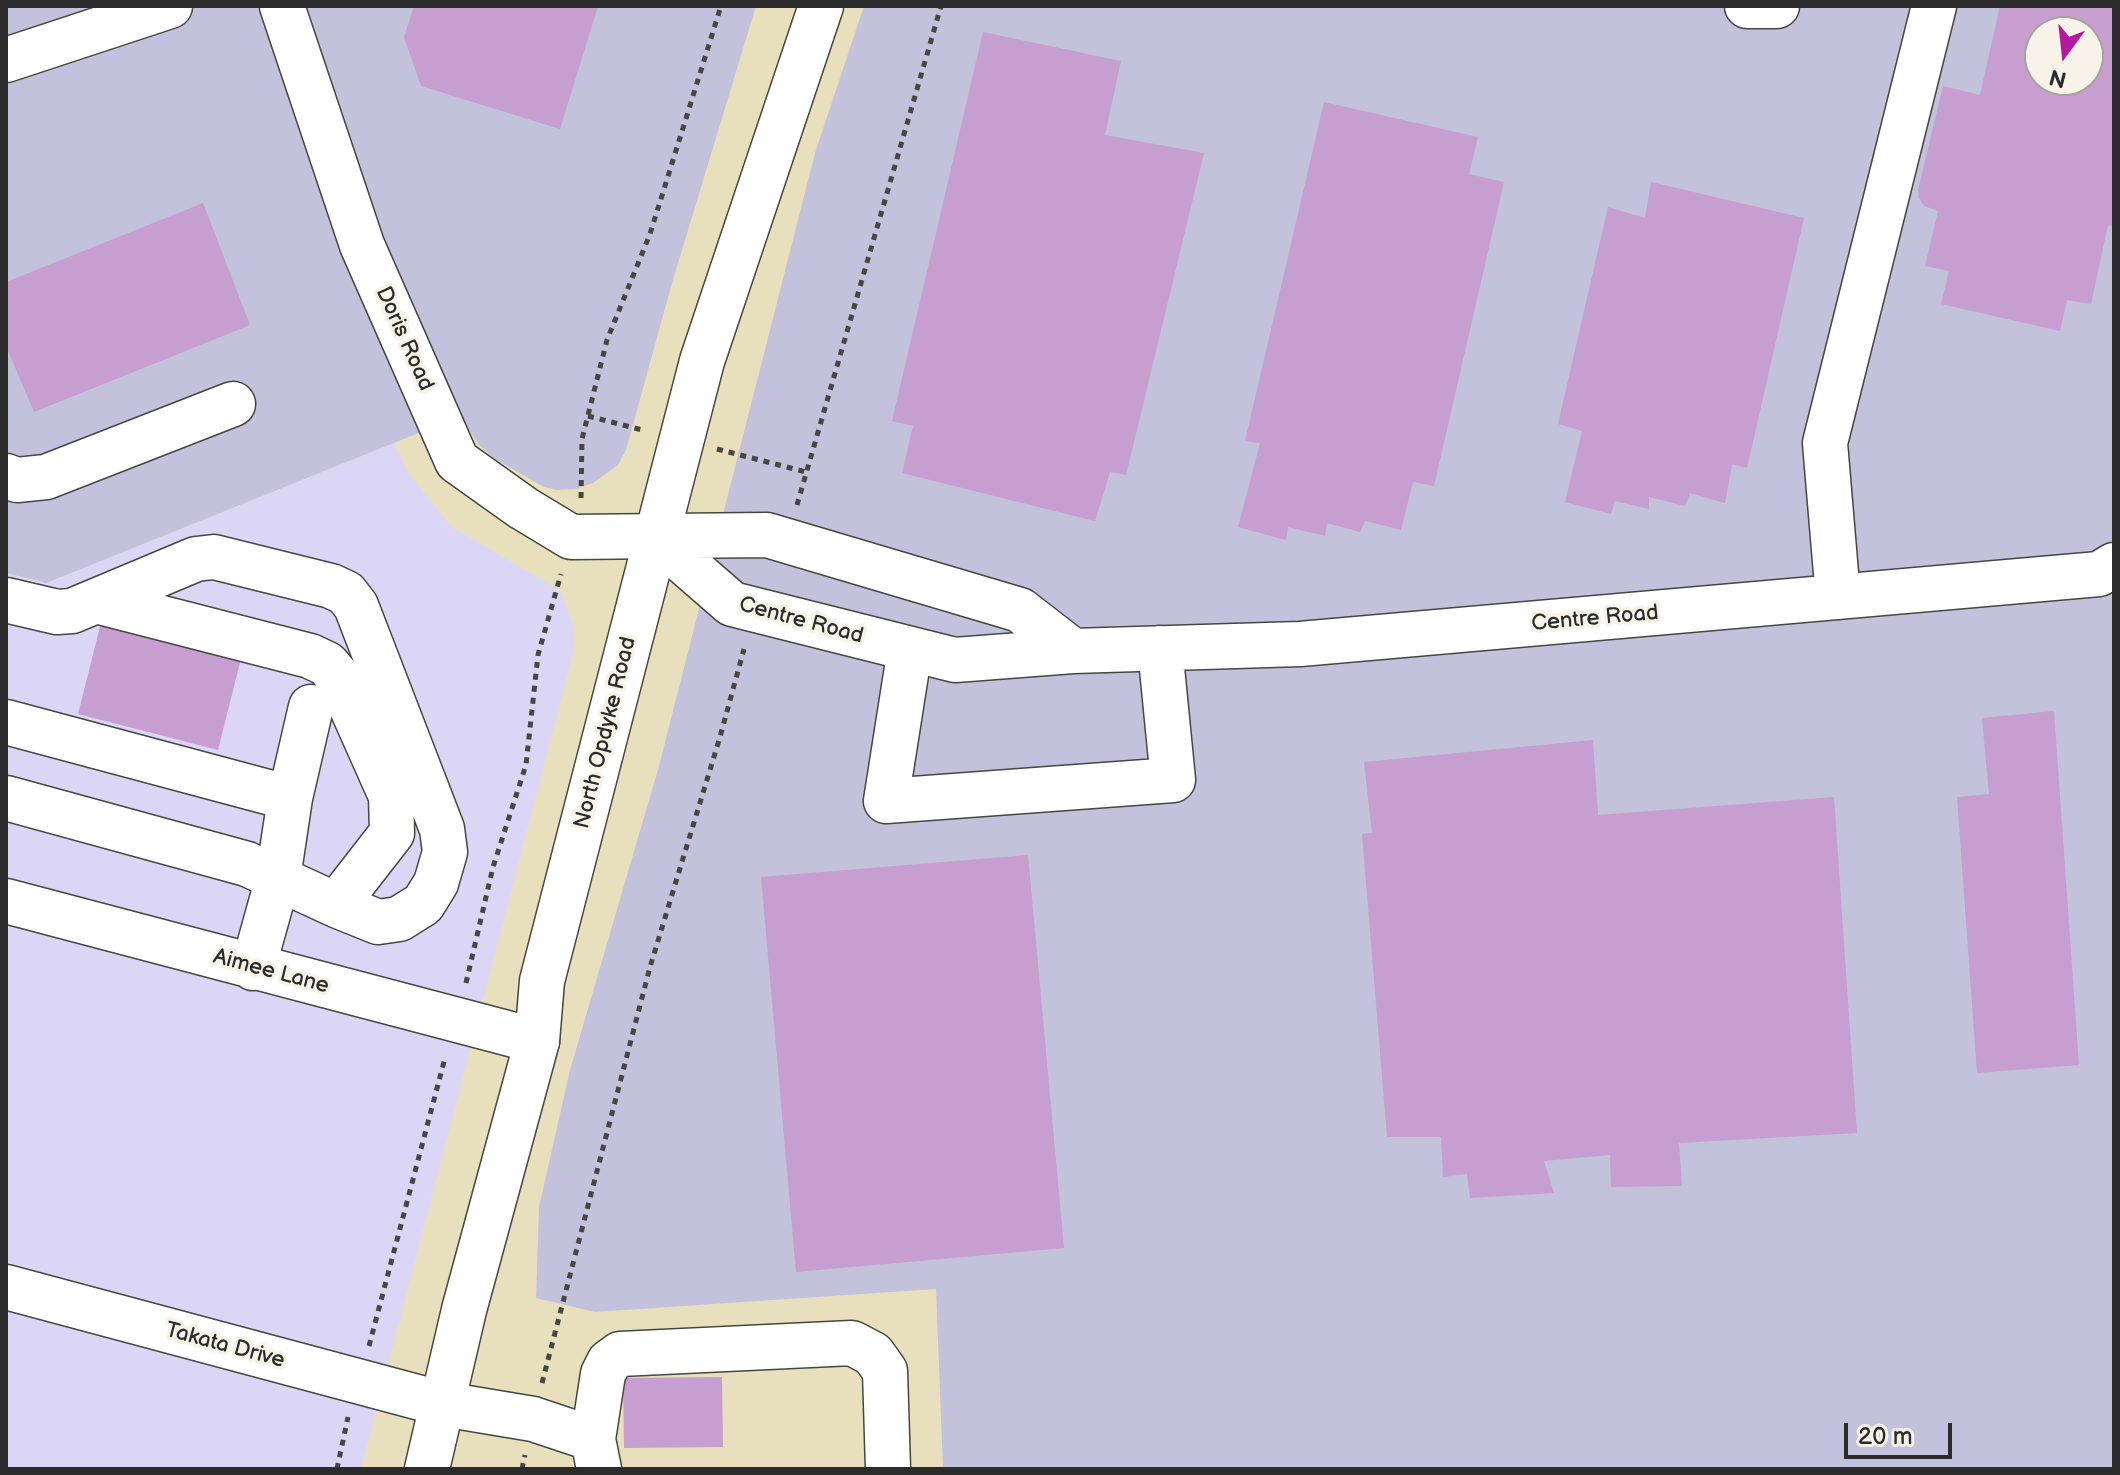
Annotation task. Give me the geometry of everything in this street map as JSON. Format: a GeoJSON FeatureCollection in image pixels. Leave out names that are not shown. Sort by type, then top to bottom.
{"type":"FeatureCollection","features":[{"type":"Feature","properties":{"kind":"street"},"geometry":{"type":"LineString","coordinates":[[6,60],[170,6]]}},
{"type":"Feature","properties":{"kind":"street","name":"Doris Road"},"geometry":{"type":"LineString","coordinates":[[282,6],[362,245],[457,461],[523,508],[571,537],[656,538]]}},
{"type":"Feature","properties":{"kind":"street","name":"North Opdyke Road"},"geometry":{"type":"LineString","coordinates":[[427,1469],[464,1310],[537,1041],[542,981],[702,361],[821,6]]}},
{"type":"Feature","properties":{"kind":"street"},"geometry":{"type":"LineString","coordinates":[[1747,6],[1777,6]]}},
{"type":"Feature","properties":{"kind":"street"},"geometry":{"type":"LineString","coordinates":[[1838,597],[1825,443],[1934,6]]}},
{"type":"Feature","properties":{"kind":"street"},"geometry":{"type":"LineString","coordinates":[[6,476],[17,480],[46,477],[233,404]]}},
{"type":"Feature","properties":{"kind":"street"},"geometry":{"type":"LineString","coordinates":[[656,538],[767,535],[1020,610],[1073,651]]}},
{"type":"Feature","properties":{"kind":"street","name":"Centre Road"},"geometry":{"type":"LineString","coordinates":[[656,538],[732,604],[955,660],[1073,651],[1300,644],[2099,574],[2114,565]]}},
{"type":"Feature","properties":{"kind":"street"},"geometry":{"type":"LineString","coordinates":[[6,600],[57,612],[72,611],[196,559],[214,557],[331,586],[346,593],[356,606],[442,829],[445,852],[436,883],[423,904],[399,919],[378,922],[247,864],[6,798]]}},
{"type":"Feature","properties":{"kind":"street"},"geometry":{"type":"LineString","coordinates":[[96,601],[310,656],[327,664],[338,677],[391,796],[392,833],[336,905]]}},
{"type":"Feature","properties":{"kind":"street"},"geometry":{"type":"LineString","coordinates":[[910,649],[886,801],[1173,780],[1160,648]]}},
{"type":"Feature","properties":{"kind":"street"},"geometry":{"type":"LineString","coordinates":[[253,968],[278,878],[290,798],[311,707]]}},
{"type":"Feature","properties":{"kind":"street"},"geometry":{"type":"LineString","coordinates":[[6,722],[290,798]]}},
{"type":"Feature","properties":{"kind":"street","name":"Aimee Lane"},"geometry":{"type":"LineString","coordinates":[[6,901],[537,1041]]}},
{"type":"Feature","properties":{"kind":"street","name":"Takata Drive"},"geometry":{"type":"LineString","coordinates":[[6,1287],[443,1404],[533,1419],[596,1454]]}},
{"type":"Feature","properties":{"kind":"street"},"geometry":{"type":"LineString","coordinates":[[596,1454],[603,1374],[609,1362],[620,1354],[852,1343],[873,1354],[885,1371],[888,1469]]}},
{"type":"Feature","properties":{"kind":"path"},"geometry":{"type":"LineString","coordinates":[[583,490],[582,439],[607,340],[650,234],[721,6]]}},
{"type":"Feature","properties":{"kind":"path"},"geometry":{"type":"LineString","coordinates":[[786,541],[941,6]]}},
{"type":"Feature","properties":{"kind":"path"},"geometry":{"type":"LineString","coordinates":[[463,997],[493,867],[526,765],[538,655],[558,585]]}},
{"type":"Feature","properties":{"kind":"path"},"geometry":{"type":"LineString","coordinates":[[522,1469],[650,967],[755,610]]}},
{"type":"Feature","properties":{"kind":"path"},"geometry":{"type":"LineString","coordinates":[[369,1346],[449,1043]]}},
{"type":"Feature","properties":{"kind":"path"},"geometry":{"type":"LineString","coordinates":[[337,1469],[348,1415]]}},
{"type":"Feature","properties":{"kind":"shaded area"},"geometry":{"type":"Polygon","coordinates":[[[6,6],[756,6],[672,283],[626,450],[618,465],[593,483],[576,489],[544,487],[495,459],[478,444],[461,416],[46,583],[6,573],[6,6]]]}},
{"type":"Feature","properties":{"kind":"shaded area"},"geometry":{"type":"Polygon","coordinates":[[[864,6],[2114,6],[2114,1469],[943,1469],[936,1289],[595,1312],[536,1298],[539,1207],[570,1070],[659,766],[815,153],[864,6]]]}},
{"type":"Feature","properties":{"kind":"shaded area"},"geometry":{"type":"Polygon","coordinates":[[[394,443],[409,474],[452,527],[561,591],[574,628],[574,650],[361,1469],[6,1469],[6,573],[46,583],[394,443]]]}},
{"type":"Feature","properties":{"kind":"building"},"geometry":{"type":"Polygon","coordinates":[[[414,6],[598,6],[560,129],[421,86],[404,37],[414,6]]]}},
{"type":"Feature","properties":{"kind":"building"},"geometry":{"type":"Polygon","coordinates":[[[2000,6],[2114,6],[2114,227],[2108,225],[2091,304],[2067,300],[2060,331],[1941,304],[1949,271],[1925,266],[1938,211],[1924,206],[1918,190],[1943,86],[1980,95],[2000,6]]]}},
{"type":"Feature","properties":{"kind":"building"},"geometry":{"type":"Polygon","coordinates":[[[983,32],[1121,61],[1105,135],[1204,153],[1126,475],[1110,472],[1095,521],[902,473],[913,426],[892,421],[983,32]]]}},
{"type":"Feature","properties":{"kind":"building"},"geometry":{"type":"Polygon","coordinates":[[[1324,102],[1478,137],[1469,174],[1504,182],[1434,486],[1413,482],[1401,530],[1365,521],[1360,532],[1327,523],[1325,536],[1288,527],[1286,540],[1238,527],[1260,443],[1245,441],[1324,102]]]}},
{"type":"Feature","properties":{"kind":"building"},"geometry":{"type":"Polygon","coordinates":[[[1651,182],[1804,218],[1747,468],[1732,464],[1725,503],[1690,493],[1685,506],[1649,497],[1649,509],[1615,501],[1611,514],[1565,502],[1582,431],[1558,424],[1608,207],[1645,218],[1651,182]]]}},
{"type":"Feature","properties":{"kind":"building"},"geometry":{"type":"Polygon","coordinates":[[[203,203],[250,325],[34,412],[6,346],[6,282],[203,203]]]}},
{"type":"Feature","properties":{"kind":"building"},"geometry":{"type":"Polygon","coordinates":[[[104,611],[244,647],[218,750],[78,714],[104,611]]]}},
{"type":"Feature","properties":{"kind":"building"},"geometry":{"type":"Polygon","coordinates":[[[2054,711],[2079,1065],[1977,1073],[1957,797],[1989,794],[1982,718],[2054,711]]]}},
{"type":"Feature","properties":{"kind":"building"},"geometry":{"type":"Polygon","coordinates":[[[1593,740],[1598,815],[1834,797],[1857,1133],[1679,1143],[1682,1186],[1611,1187],[1610,1155],[1544,1161],[1554,1193],[1470,1198],[1467,1174],[1443,1177],[1441,1137],[1387,1137],[1362,834],[1372,833],[1364,762],[1593,740]]]}},
{"type":"Feature","properties":{"kind":"building"},"geometry":{"type":"Polygon","coordinates":[[[1028,855],[1064,1248],[796,1272],[761,877],[1028,855]]]}},
{"type":"Feature","properties":{"kind":"building"},"geometry":{"type":"Polygon","coordinates":[[[722,1377],[723,1447],[624,1448],[623,1378],[722,1377]]]}}]}
